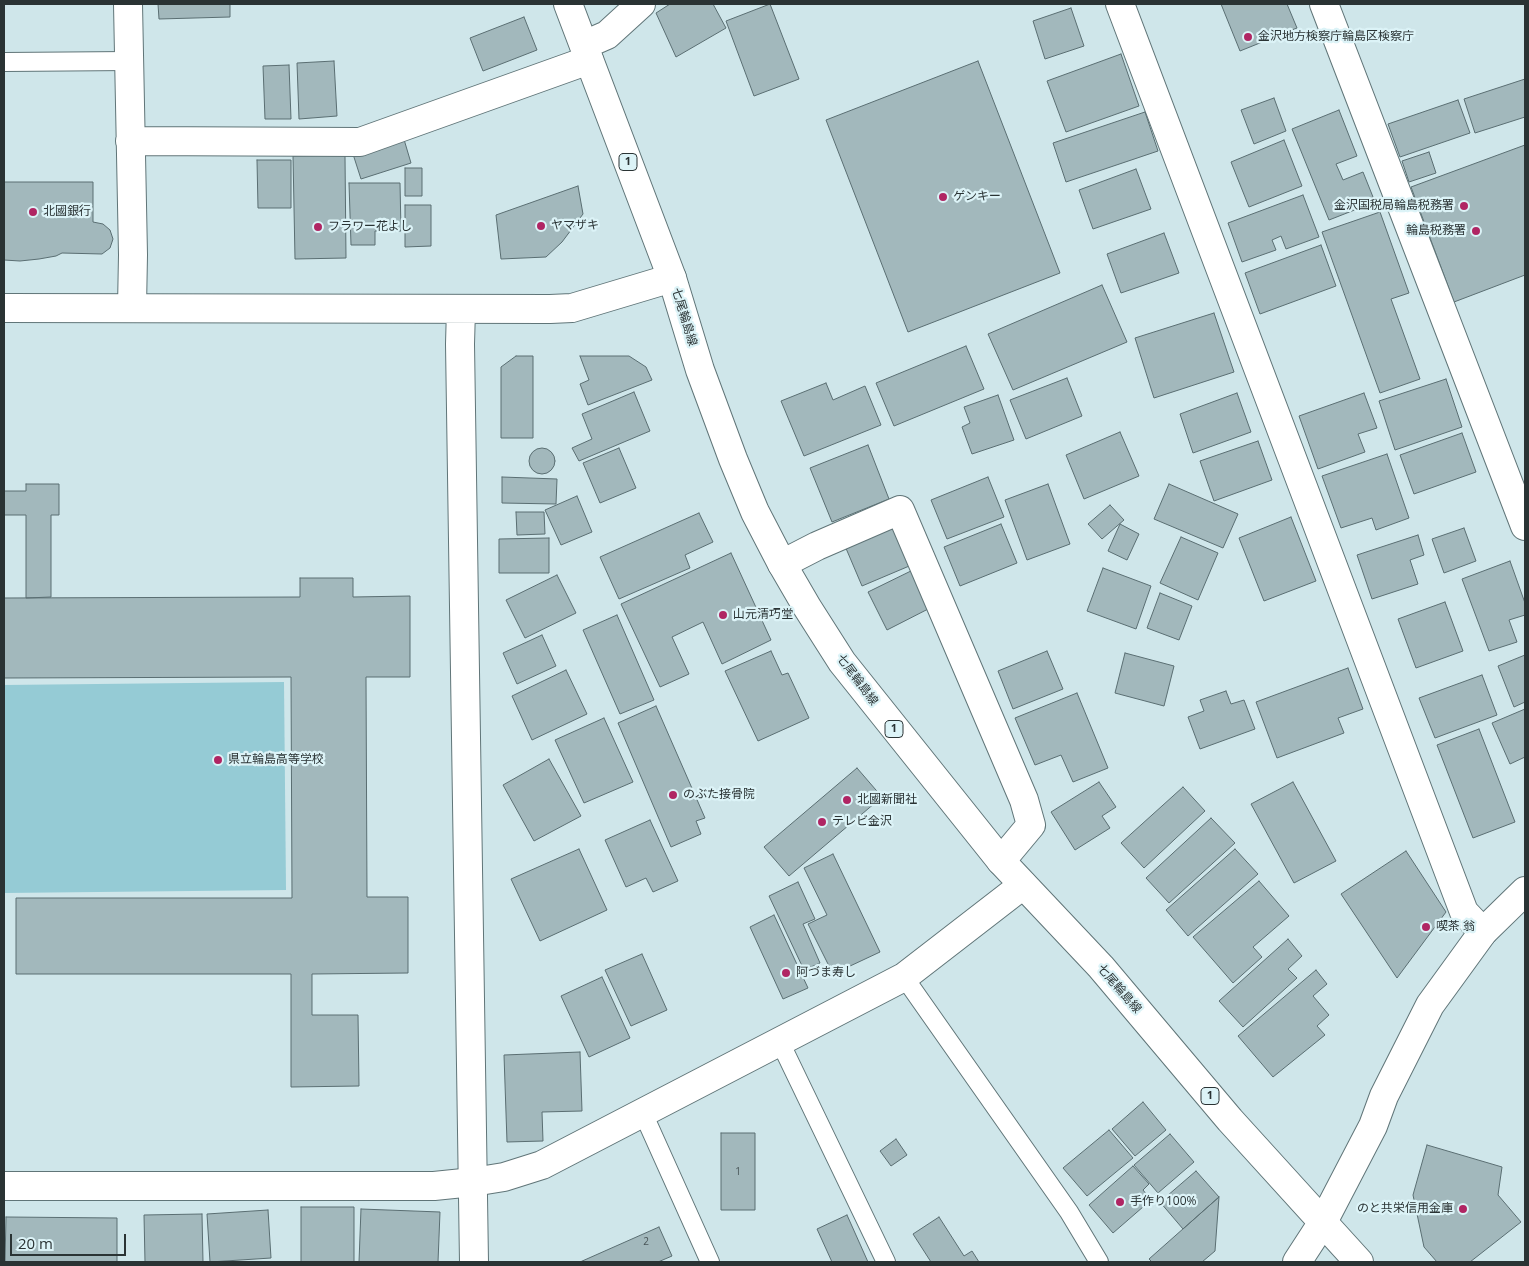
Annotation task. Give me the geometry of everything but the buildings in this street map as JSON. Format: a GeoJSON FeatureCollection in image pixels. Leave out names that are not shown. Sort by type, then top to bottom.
{"type":"FeatureCollection","features":[{"type":"Feature","properties":{"kind":"street"},"geometry":{"type":"LineString","coordinates":[[128,4],[133,255],[132,307]]}},
{"type":"Feature","properties":{"kind":"street","name":"七尾輪島線"},"geometry":{"type":"LineString","coordinates":[[568,4],[672,278],[700,370],[755,512],[782,564],[842,662],[1001,862],[1101,967],[1230,1120],[1359,1262]]}},
{"type":"Feature","properties":{"kind":"street"},"geometry":{"type":"LineString","coordinates":[[130,141],[360,142],[587,53],[640,4]]}},
{"type":"Feature","properties":{"kind":"street"},"geometry":{"type":"LineString","coordinates":[[1120,4],[1464,912],[1483,932]]}},
{"type":"Feature","properties":{"kind":"street"},"geometry":{"type":"LineString","coordinates":[[1324,4],[1525,526]]}},
{"type":"Feature","properties":{"kind":"street"},"geometry":{"type":"LineString","coordinates":[[4,308],[572,308],[672,278]]}},
{"type":"Feature","properties":{"kind":"street"},"geometry":{"type":"LineString","coordinates":[[461,309],[460,354],[474,1262]]}},
{"type":"Feature","properties":{"kind":"street"},"geometry":{"type":"LineString","coordinates":[[782,564],[817,546],[900,510],[1024,800],[1031,825],[1001,862]]}},
{"type":"Feature","properties":{"kind":"street"},"geometry":{"type":"LineString","coordinates":[[4,1186],[434,1186],[473,1182],[504,1176],[542,1165],[904,977],[1023,885]]}},
{"type":"Feature","properties":{"kind":"street"},"geometry":{"type":"LineString","coordinates":[[1296,1262],[1323,1222],[1373,1126],[1384,1096],[1430,1005],[1483,932],[1525,891]]}},
{"type":"Feature","properties":{"kind":"lane"},"geometry":{"type":"LineString","coordinates":[[4,62],[129,61]]}},
{"type":"Feature","properties":{"kind":"lane"},"geometry":{"type":"LineString","coordinates":[[904,977],[1069,1212],[1099,1262]]}},
{"type":"Feature","properties":{"kind":"lane"},"geometry":{"type":"LineString","coordinates":[[780,1042],[796,1071],[886,1262]]}},
{"type":"Feature","properties":{"kind":"lane"},"geometry":{"type":"LineString","coordinates":[[643,1113],[710,1262]]}},
{"type":"Feature","properties":{"kind":"shaded area"},"geometry":{"type":"Polygon","coordinates":[[[284,682],[286,890],[4,893],[4,685],[284,682]]]}},
{"type":"Feature","properties":{"kind":"place","name":"金沢地方検察庁輪島区検察庁"},"geometry":{"type":"Point","coordinates":[1248,37]}},
{"type":"Feature","properties":{"kind":"place","name":"ゲンキー"},"geometry":{"type":"Point","coordinates":[943,197]}},
{"type":"Feature","properties":{"kind":"place","name":"金沢国税局輪島税務署"},"geometry":{"type":"Point","coordinates":[1464,206]}},
{"type":"Feature","properties":{"kind":"place","name":"北國銀行"},"geometry":{"type":"Point","coordinates":[33,212]}},
{"type":"Feature","properties":{"kind":"place","name":"ヤマザキ"},"geometry":{"type":"Point","coordinates":[541,226]}},
{"type":"Feature","properties":{"kind":"place","name":"フラワー花よし"},"geometry":{"type":"Point","coordinates":[318,227]}},
{"type":"Feature","properties":{"kind":"place","name":"輪島税務署"},"geometry":{"type":"Point","coordinates":[1476,231]}},
{"type":"Feature","properties":{"kind":"place","name":"山元清巧堂"},"geometry":{"type":"Point","coordinates":[723,615]}},
{"type":"Feature","properties":{"kind":"place","name":"県立輪島高等学校"},"geometry":{"type":"Point","coordinates":[218,760]}},
{"type":"Feature","properties":{"kind":"place","name":"のぶた接骨院"},"geometry":{"type":"Point","coordinates":[673,795]}},
{"type":"Feature","properties":{"kind":"place","name":"北國新聞社"},"geometry":{"type":"Point","coordinates":[847,800]}},
{"type":"Feature","properties":{"kind":"place","name":"テレビ金沢"},"geometry":{"type":"Point","coordinates":[822,822]}},
{"type":"Feature","properties":{"kind":"place","name":"喫茶 翁"},"geometry":{"type":"Point","coordinates":[1426,927]}},
{"type":"Feature","properties":{"kind":"place","name":"阿づま寿し"},"geometry":{"type":"Point","coordinates":[786,973]}},
{"type":"Feature","properties":{"kind":"place","name":"手作り100%"},"geometry":{"type":"Point","coordinates":[1120,1202]}},
{"type":"Feature","properties":{"kind":"place","name":"のと共栄信用金庫"},"geometry":{"type":"Point","coordinates":[1463,1209]}}]}
